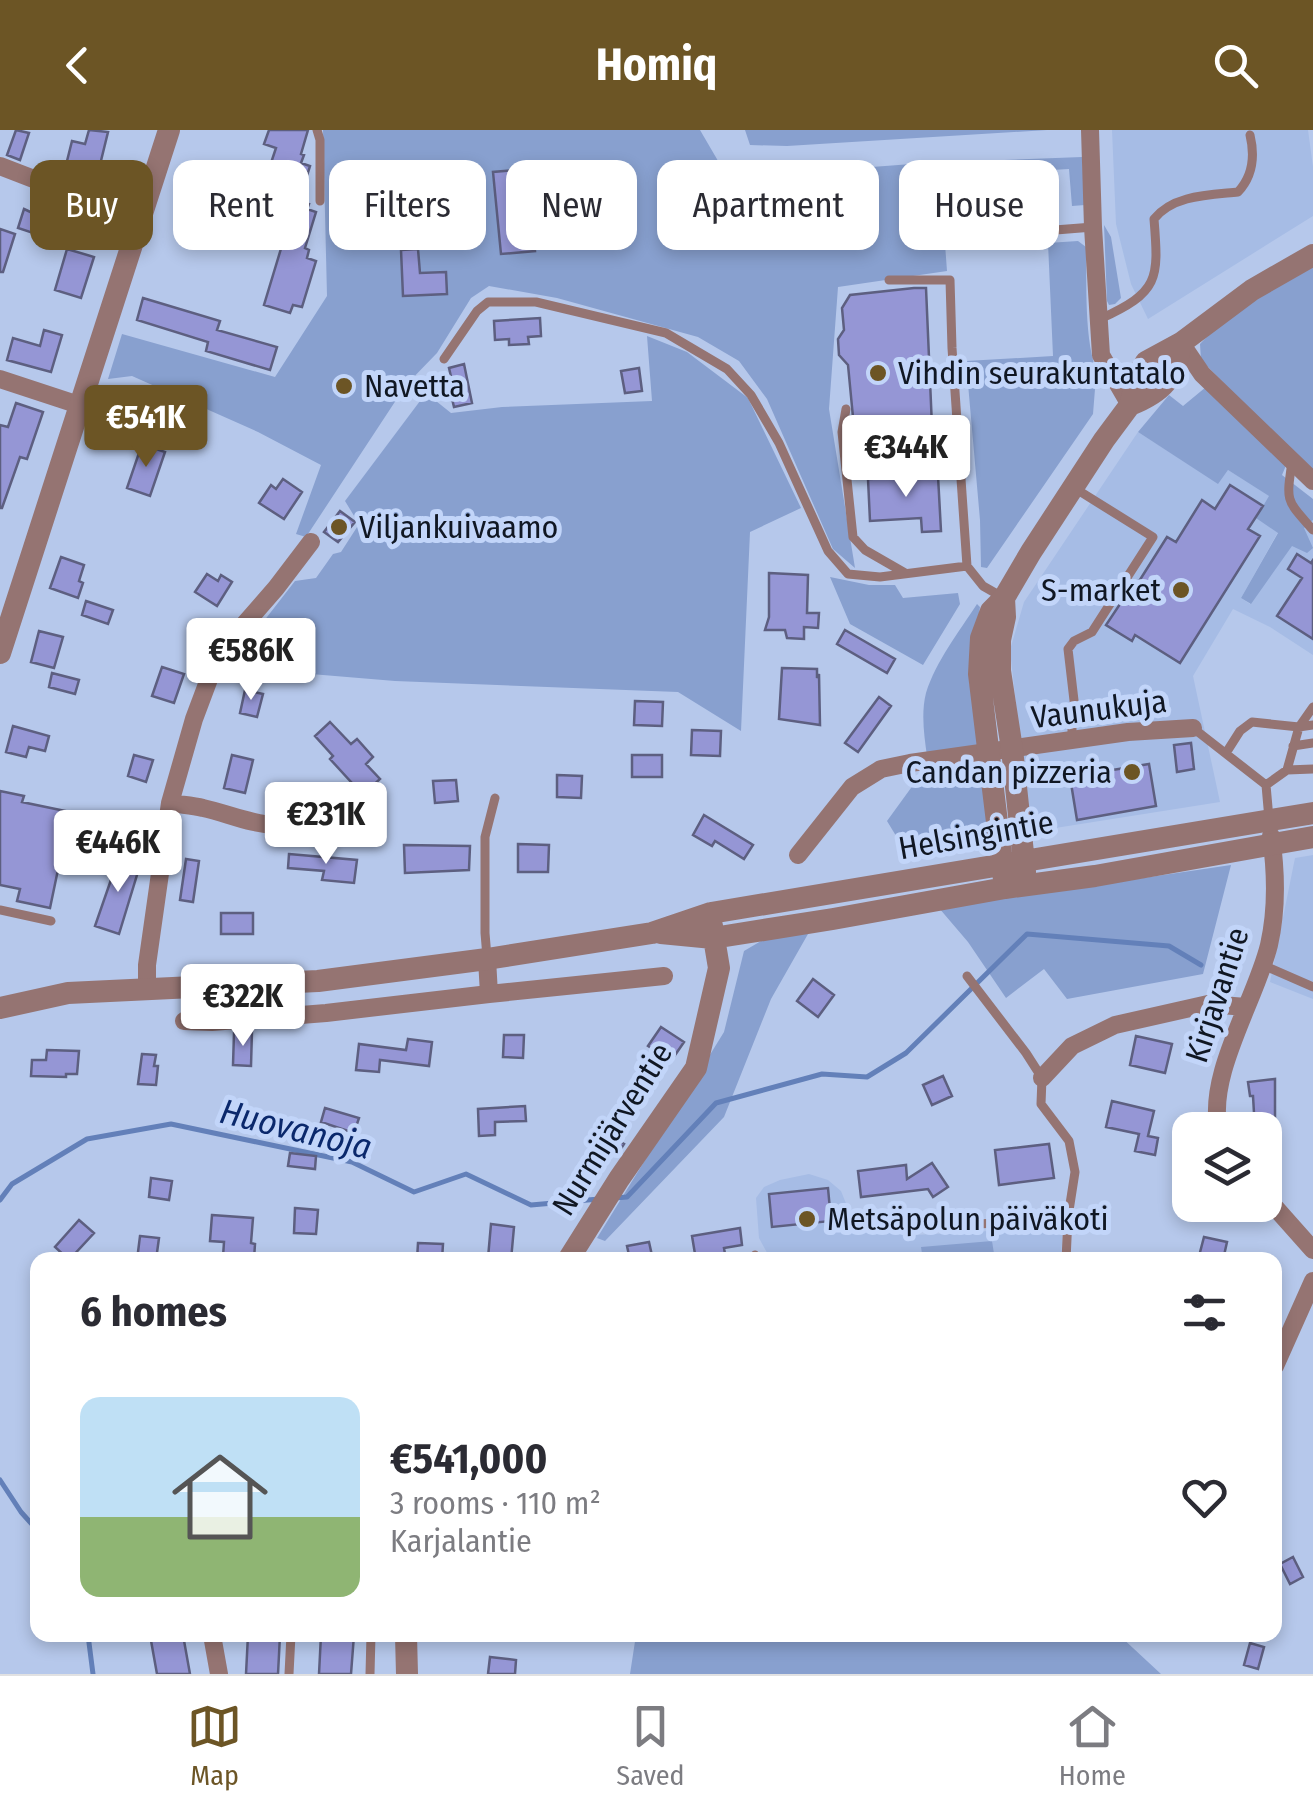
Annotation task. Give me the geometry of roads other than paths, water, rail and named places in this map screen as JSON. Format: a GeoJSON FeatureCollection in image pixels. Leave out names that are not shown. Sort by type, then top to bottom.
{"type":"FeatureCollection","features":[{"type":"Feature","properties":{"kind":"street"},"geometry":{"type":"LineString","coordinates":[[153,180],[169,130]]}},
{"type":"Feature","properties":{"kind":"street"},"geometry":{"type":"LineString","coordinates":[[1090,130],[1101,355],[1130,405]]}},
{"type":"Feature","properties":{"kind":"street"},"geometry":{"type":"LineString","coordinates":[[0,166],[30,178]]}},
{"type":"Feature","properties":{"kind":"street"},"geometry":{"type":"LineString","coordinates":[[0,653],[6,610],[130,250]]}},
{"type":"Feature","properties":{"kind":"street"},"geometry":{"type":"LineString","coordinates":[[1015,887],[1000,751],[979,674],[981,638],[991,611],[1004,598],[1130,405],[1154,394],[1167,382],[1178,363],[1181,343],[1252,290],[1313,254]]}},
{"type":"Feature","properties":{"kind":"street"},"geometry":{"type":"LineString","coordinates":[[1181,343],[1202,374],[1313,481]]}},
{"type":"Feature","properties":{"kind":"street"},"geometry":{"type":"LineString","coordinates":[[0,378],[79,405]]}},
{"type":"Feature","properties":{"kind":"street"},"geometry":{"type":"LineString","coordinates":[[147,989],[170,804],[194,719],[209,680],[235,635],[311,542]]}},
{"type":"Feature","properties":{"kind":"street","name":"Vaunukuja"},"geometry":{"type":"LineString","coordinates":[[798,855],[852,787],[881,770],[1072,740],[1194,728]]}},
{"type":"Feature","properties":{"kind":"street"},"geometry":{"type":"LineString","coordinates":[[170,804],[266,824],[294,824],[308,817],[317,806]]}},
{"type":"Feature","properties":{"kind":"street","name":"Helsingintie"},"geometry":{"type":"LineString","coordinates":[[0,1008],[68,994],[318,981],[487,959],[652,933],[711,913],[1313,813]]}},
{"type":"Feature","properties":{"kind":"street","name":"Kirjavantie"},"geometry":{"type":"LineString","coordinates":[[1214,1112],[1217,1088],[1270,941],[1274,905],[1269,819]]}},
{"type":"Feature","properties":{"kind":"street","name":"Helsingintie"},"geometry":{"type":"LineString","coordinates":[[652,933],[713,938],[1313,837]]}},
{"type":"Feature","properties":{"kind":"street","name":"Nurmijärventie"},"geometry":{"type":"LineString","coordinates":[[573,1252],[696,1068],[719,968],[711,913]]}},
{"type":"Feature","properties":{"kind":"street"},"geometry":{"type":"LineString","coordinates":[[487,959],[489,994]]}},
{"type":"Feature","properties":{"kind":"street"},"geometry":{"type":"LineString","coordinates":[[184,1021],[326,1013],[664,976]]}},
{"type":"Feature","properties":{"kind":"street"},"geometry":{"type":"LineString","coordinates":[[1042,1078],[1072,1046],[1115,1025],[1208,1004],[1246,1007]]}},
{"type":"Feature","properties":{"kind":"street"},"geometry":{"type":"LineString","coordinates":[[1282,1215],[1313,1250]]}},
{"type":"Feature","properties":{"kind":"street"},"geometry":{"type":"LineString","coordinates":[[1282,1350],[1313,1281]]}},
{"type":"Feature","properties":{"kind":"street"},"geometry":{"type":"LineString","coordinates":[[213,1642],[220,1674]]}},
{"type":"Feature","properties":{"kind":"street"},"geometry":{"type":"LineString","coordinates":[[406,1642],[407,1674]]}},
{"type":"Feature","properties":{"kind":"lane"},"geometry":{"type":"LineString","coordinates":[[317,130],[320,201]]}},
{"type":"Feature","properties":{"kind":"lane"},"geometry":{"type":"LineString","coordinates":[[1098,319],[1129,304],[1155,278],[1154,219],[1163,208],[1196,196],[1238,192],[1246,183],[1254,155],[1250,135]]}},
{"type":"Feature","properties":{"kind":"lane"},"geometry":{"type":"LineString","coordinates":[[1059,230],[1092,227]]}},
{"type":"Feature","properties":{"kind":"lane"},"geometry":{"type":"LineString","coordinates":[[889,280],[950,280],[967,566],[982,586],[1004,598]]}},
{"type":"Feature","properties":{"kind":"lane"},"geometry":{"type":"LineString","coordinates":[[444,359],[488,302],[536,302],[666,333],[727,369],[751,395],[779,443],[828,551],[848,574],[880,578],[967,566]]}},
{"type":"Feature","properties":{"kind":"lane"},"geometry":{"type":"LineString","coordinates":[[846,409],[842,432],[852,536],[865,550],[905,573]]}},
{"type":"Feature","properties":{"kind":"lane"},"geometry":{"type":"LineString","coordinates":[[847,470],[961,462]]}},
{"type":"Feature","properties":{"kind":"lane"},"geometry":{"type":"LineString","coordinates":[[1292,462],[1290,504],[1313,530]]}},
{"type":"Feature","properties":{"kind":"lane"},"geometry":{"type":"LineString","coordinates":[[1072,740],[1074,708],[1068,649],[1074,641],[1092,632],[1153,537],[1074,488]]}},
{"type":"Feature","properties":{"kind":"lane"},"geometry":{"type":"LineString","coordinates":[[1288,770],[1299,727],[1313,708]]}},
{"type":"Feature","properties":{"kind":"lane"},"geometry":{"type":"LineString","coordinates":[[1226,753],[1240,731],[1252,722],[1313,725]]}},
{"type":"Feature","properties":{"kind":"lane"},"geometry":{"type":"LineString","coordinates":[[1194,728],[1266,785],[1269,819]]}},
{"type":"Feature","properties":{"kind":"lane"},"geometry":{"type":"LineString","coordinates":[[1293,746],[1313,743]]}},
{"type":"Feature","properties":{"kind":"lane"},"geometry":{"type":"LineString","coordinates":[[1266,785],[1288,770],[1313,768]]}},
{"type":"Feature","properties":{"kind":"lane"},"geometry":{"type":"LineString","coordinates":[[487,959],[485,836],[495,798]]}},
{"type":"Feature","properties":{"kind":"lane"},"geometry":{"type":"LineString","coordinates":[[0,910],[51,921]]}},
{"type":"Feature","properties":{"kind":"lane"},"geometry":{"type":"LineString","coordinates":[[1263,966],[1310,983]]}},
{"type":"Feature","properties":{"kind":"lane"},"geometry":{"type":"LineString","coordinates":[[968,976],[1042,1078],[1041,1104],[1068,1141],[1075,1172],[1066,1252]]}},
{"type":"Feature","properties":{"kind":"lane"},"geometry":{"type":"LineString","coordinates":[[865,1219],[952,1225],[1068,1218]]}},
{"type":"Feature","properties":{"kind":"lane"},"geometry":{"type":"LineString","coordinates":[[289,1674],[291,1642]]}},
{"type":"Feature","properties":{"kind":"lane"},"geometry":{"type":"LineString","coordinates":[[370,1674],[371,1642]]}},
{"type":"Feature","properties":{"kind":"waterway","name":"Huovanoja"},"geometry":{"type":"LineString","coordinates":[[615,1198],[627,1197],[716,1103],[822,1074],[867,1077],[906,1053],[1027,934],[1169,946],[1201,965]]}},
{"type":"Feature","properties":{"kind":"waterway","name":"Huovanoja"},"geometry":{"type":"LineString","coordinates":[[0,1200],[12,1184],[87,1139],[171,1124],[352,1162],[414,1192],[466,1174],[531,1205],[599,1199]]}},
{"type":"Feature","properties":{"kind":"waterway","name":"Huovanoja"},"geometry":{"type":"LineString","coordinates":[[0,1480],[30,1522]]}},
{"type":"Feature","properties":{"kind":"waterway","name":"Huovanoja"},"geometry":{"type":"LineString","coordinates":[[89,1642],[93,1674]]}},
{"type":"Feature","properties":{"kind":"place","name":"Vihdin seurakuntatalo"},"geometry":{"type":"Point","coordinates":[878,373]}},
{"type":"Feature","properties":{"kind":"place","name":"Navetta"},"geometry":{"type":"Point","coordinates":[344,386]}},
{"type":"Feature","properties":{"kind":"place","name":"Viljankuivaamo"},"geometry":{"type":"Point","coordinates":[339,527]}},
{"type":"Feature","properties":{"kind":"place","name":"S-market"},"geometry":{"type":"Point","coordinates":[1181,590]}},
{"type":"Feature","properties":{"kind":"place","name":"Candan pizzeria"},"geometry":{"type":"Point","coordinates":[1132,772]}},
{"type":"Feature","properties":{"kind":"place","name":"Metsäpolun päiväkoti"},"geometry":{"type":"Point","coordinates":[807,1219]}}]}
